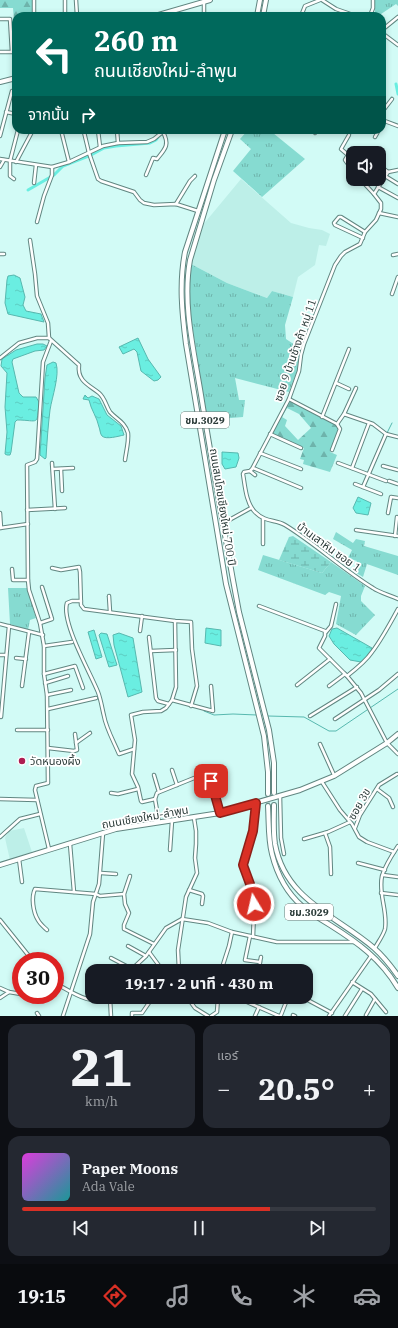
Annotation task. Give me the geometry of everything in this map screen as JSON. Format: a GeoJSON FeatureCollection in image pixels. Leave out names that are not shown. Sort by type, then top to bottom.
{"type":"FeatureCollection","features":[{"type":"Feature","properties":{"kind":"main road"},"geometry":{"type":"LineString","coordinates":[[168,12],[210,0]]}},
{"type":"Feature","properties":{"kind":"main road"},"geometry":{"type":"LineString","coordinates":[[258,12],[260,0]]}},
{"type":"Feature","properties":{"kind":"main road"},"geometry":{"type":"LineString","coordinates":[[264,12],[266,0]]}},
{"type":"Feature","properties":{"kind":"main road"},"geometry":{"type":"LineString","coordinates":[[1,80],[12,79]]}},
{"type":"Feature","properties":{"kind":"main road","name":"ถนนสมโภชเชียงใหม่ 700 ปี"},"geometry":{"type":"LineString","coordinates":[[224,134],[185,252],[182,268],[182,319],[226,584],[267,753],[268,794]]}},
{"type":"Feature","properties":{"kind":"main road","name":"ถนนสมโภชเชียงใหม่ 700 ปี"},"geometry":{"type":"LineString","coordinates":[[231,134],[214,180],[193,247],[188,271],[189,318],[222,524],[239,612],[267,720],[274,763],[274,792]]}},
{"type":"Feature","properties":{"kind":"main road","name":"ถนนเชียงใหม่-ลำพูน"},"geometry":{"type":"LineString","coordinates":[[0,865],[116,829],[220,813],[280,796],[322,782],[334,776],[387,743],[398,734]]}},
{"type":"Feature","properties":{"kind":"main road","name":"ชม.3029"},"geometry":{"type":"LineString","coordinates":[[274,804],[275,845],[291,882],[298,892],[315,907],[375,948],[398,976]]}},
{"type":"Feature","properties":{"kind":"main road","name":"ชม.3029"},"geometry":{"type":"LineString","coordinates":[[268,806],[269,834],[272,853],[281,879],[289,892],[301,906],[357,942],[372,955],[384,967],[398,988]]}},
{"type":"Feature","properties":{"kind":"street"},"geometry":{"type":"LineString","coordinates":[[34,0],[34,12]]}},
{"type":"Feature","properties":{"kind":"street"},"geometry":{"type":"LineString","coordinates":[[65,0],[65,12]]}},
{"type":"Feature","properties":{"kind":"street"},"geometry":{"type":"LineString","coordinates":[[76,0],[77,12]]}},
{"type":"Feature","properties":{"kind":"street"},"geometry":{"type":"LineString","coordinates":[[303,12],[305,6],[321,0],[336,10],[343,12]]}},
{"type":"Feature","properties":{"kind":"street"},"geometry":{"type":"LineString","coordinates":[[372,12],[373,0]]}},
{"type":"Feature","properties":{"kind":"street"},"geometry":{"type":"LineString","coordinates":[[204,1],[204,12]]}},
{"type":"Feature","properties":{"kind":"street"},"geometry":{"type":"LineString","coordinates":[[386,27],[398,17]]}},
{"type":"Feature","properties":{"kind":"street"},"geometry":{"type":"LineString","coordinates":[[0,19],[10,19],[12,33],[12,52],[0,52]]}},
{"type":"Feature","properties":{"kind":"street"},"geometry":{"type":"LineString","coordinates":[[386,36],[398,45]]}},
{"type":"Feature","properties":{"kind":"street"},"geometry":{"type":"LineString","coordinates":[[0,136],[12,91]]}},
{"type":"Feature","properties":{"kind":"street"},"geometry":{"type":"LineString","coordinates":[[386,107],[392,99]]}},
{"type":"Feature","properties":{"kind":"street"},"geometry":{"type":"LineString","coordinates":[[6,112],[12,113]]}},
{"type":"Feature","properties":{"kind":"street"},"geometry":{"type":"LineString","coordinates":[[386,122],[398,126]]}},
{"type":"Feature","properties":{"kind":"street"},"geometry":{"type":"LineString","coordinates":[[14,179],[10,176],[10,161],[17,134]]}},
{"type":"Feature","properties":{"kind":"street"},"geometry":{"type":"LineString","coordinates":[[16,162],[31,134]]}},
{"type":"Feature","properties":{"kind":"street"},"geometry":{"type":"LineString","coordinates":[[62,134],[69,162]]}},
{"type":"Feature","properties":{"kind":"street"},"geometry":{"type":"LineString","coordinates":[[84,134],[98,179],[134,192],[144,203],[158,205],[176,204],[198,211]]}},
{"type":"Feature","properties":{"kind":"street"},"geometry":{"type":"LineString","coordinates":[[98,134],[100,148]]}},
{"type":"Feature","properties":{"kind":"street"},"geometry":{"type":"LineString","coordinates":[[117,134],[118,143]]}},
{"type":"Feature","properties":{"kind":"street"},"geometry":{"type":"LineString","coordinates":[[0,167],[2,160],[52,167],[69,162],[100,148],[118,143],[147,142],[160,134]]}},
{"type":"Feature","properties":{"kind":"street"},"geometry":{"type":"LineString","coordinates":[[146,175],[153,158],[157,159],[166,146],[167,140],[165,134]]}},
{"type":"Feature","properties":{"kind":"street"},"geometry":{"type":"LineString","coordinates":[[346,153],[341,149],[349,135]]}},
{"type":"Feature","properties":{"kind":"street"},"geometry":{"type":"LineString","coordinates":[[34,183],[36,165]]}},
{"type":"Feature","properties":{"kind":"street"},"geometry":{"type":"LineString","coordinates":[[37,222],[44,196],[52,175],[52,167]]}},
{"type":"Feature","properties":{"kind":"street"},"geometry":{"type":"LineString","coordinates":[[386,175],[388,172],[398,170]]}},
{"type":"Feature","properties":{"kind":"street"},"geometry":{"type":"LineString","coordinates":[[176,204],[190,181],[195,176]]}},
{"type":"Feature","properties":{"kind":"street"},"geometry":{"type":"LineString","coordinates":[[386,177],[398,184]]}},
{"type":"Feature","properties":{"kind":"street"},"geometry":{"type":"LineString","coordinates":[[367,186],[381,203],[379,214],[398,217]]}},
{"type":"Feature","properties":{"kind":"street"},"geometry":{"type":"LineString","coordinates":[[374,194],[378,187],[398,198]]}},
{"type":"Feature","properties":{"kind":"street","name":"ซอย 9 บ้านช้างค้า หมู่ 11"},"geometry":{"type":"LineString","coordinates":[[251,508],[243,474],[244,472],[252,469],[289,399],[299,371],[304,344],[335,265],[341,256],[358,246],[365,232],[369,229],[379,214]]}},
{"type":"Feature","properties":{"kind":"street"},"geometry":{"type":"LineString","coordinates":[[362,238],[335,225],[334,223],[341,216],[365,232]]}},
{"type":"Feature","properties":{"kind":"street"},"geometry":{"type":"LineString","coordinates":[[30,240],[36,274],[37,296],[48,323],[50,339],[43,362],[37,459],[35,462],[27,465],[28,580],[29,590],[43,635],[44,674],[48,709],[48,783],[35,787],[40,814],[50,850]]}},
{"type":"Feature","properties":{"kind":"street"},"geometry":{"type":"LineString","coordinates":[[393,255],[398,254]]}},
{"type":"Feature","properties":{"kind":"street"},"geometry":{"type":"LineString","coordinates":[[392,294],[398,277]]}},
{"type":"Feature","properties":{"kind":"street"},"geometry":{"type":"LineString","coordinates":[[0,358],[18,343],[38,338],[50,339],[79,365],[79,373],[82,379],[91,389],[100,394],[110,412],[125,426],[128,433],[125,460]]}},
{"type":"Feature","properties":{"kind":"street"},"geometry":{"type":"LineString","coordinates":[[322,417],[349,349]]}},
{"type":"Feature","properties":{"kind":"street"},"geometry":{"type":"LineString","coordinates":[[336,383],[349,389]]}},
{"type":"Feature","properties":{"kind":"street"},"geometry":{"type":"LineString","coordinates":[[338,424],[356,388]]}},
{"type":"Feature","properties":{"kind":"street"},"geometry":{"type":"LineString","coordinates":[[289,399],[338,424],[340,429],[332,450]]}},
{"type":"Feature","properties":{"kind":"street"},"geometry":{"type":"LineString","coordinates":[[344,414],[369,423],[386,434],[398,437]]}},
{"type":"Feature","properties":{"kind":"street"},"geometry":{"type":"LineString","coordinates":[[352,468],[369,423]]}},
{"type":"Feature","properties":{"kind":"street"},"geometry":{"type":"LineString","coordinates":[[270,434],[301,448]]}},
{"type":"Feature","properties":{"kind":"street"},"geometry":{"type":"LineString","coordinates":[[363,487],[386,434]]}},
{"type":"Feature","properties":{"kind":"street"},"geometry":{"type":"LineString","coordinates":[[260,453],[300,469]]}},
{"type":"Feature","properties":{"kind":"street"},"geometry":{"type":"LineString","coordinates":[[52,463],[55,509]]}},
{"type":"Feature","properties":{"kind":"street"},"geometry":{"type":"LineString","coordinates":[[338,463],[398,484]]}},
{"type":"Feature","properties":{"kind":"street"},"geometry":{"type":"LineString","coordinates":[[383,466],[398,470]]}},
{"type":"Feature","properties":{"kind":"street"},"geometry":{"type":"LineString","coordinates":[[53,469],[73,468]]}},
{"type":"Feature","properties":{"kind":"street"},"geometry":{"type":"LineString","coordinates":[[61,469],[62,492]]}},
{"type":"Feature","properties":{"kind":"street"},"geometry":{"type":"LineString","coordinates":[[252,469],[255,475]]}},
{"type":"Feature","properties":{"kind":"street"},"geometry":{"type":"LineString","coordinates":[[252,469],[301,488]]}},
{"type":"Feature","properties":{"kind":"street"},"geometry":{"type":"LineString","coordinates":[[355,484],[381,494]]}},
{"type":"Feature","properties":{"kind":"street"},"geometry":{"type":"LineString","coordinates":[[388,513],[391,497],[398,498]]}},
{"type":"Feature","properties":{"kind":"street"},"geometry":{"type":"LineString","coordinates":[[27,510],[66,508]]}},
{"type":"Feature","properties":{"kind":"street"},"geometry":{"type":"LineString","coordinates":[[222,524],[251,508]]}},
{"type":"Feature","properties":{"kind":"street","name":"บ้านเสาหิน ซอย 1"},"geometry":{"type":"LineString","coordinates":[[251,508],[263,519],[283,524],[369,586],[398,599]]}},
{"type":"Feature","properties":{"kind":"street"},"geometry":{"type":"LineString","coordinates":[[0,513],[1,528],[28,524]]}},
{"type":"Feature","properties":{"kind":"street"},"geometry":{"type":"LineString","coordinates":[[356,530],[396,536],[397,517]]}},
{"type":"Feature","properties":{"kind":"street"},"geometry":{"type":"LineString","coordinates":[[263,519],[263,544]]}},
{"type":"Feature","properties":{"kind":"street"},"geometry":{"type":"LineString","coordinates":[[52,568],[61,570],[79,567],[81,601],[84,609],[142,616],[175,622],[189,622],[192,624],[192,643],[197,686],[191,706]]}},
{"type":"Feature","properties":{"kind":"street"},"geometry":{"type":"LineString","coordinates":[[12,569],[13,580],[28,580]]}},
{"type":"Feature","properties":{"kind":"street"},"geometry":{"type":"LineString","coordinates":[[40,623],[52,619],[42,587]]}},
{"type":"Feature","properties":{"kind":"street"},"geometry":{"type":"LineString","coordinates":[[109,596],[110,612]]}},
{"type":"Feature","properties":{"kind":"street"},"geometry":{"type":"LineString","coordinates":[[81,601],[72,600],[67,603],[66,609],[67,618],[77,647],[98,691],[103,707],[104,717],[119,754],[134,749]]}},
{"type":"Feature","properties":{"kind":"street"},"geometry":{"type":"LineString","coordinates":[[336,604],[331,626],[326,632],[319,648],[356,687],[369,707],[387,743],[398,754]]}},
{"type":"Feature","properties":{"kind":"street"},"geometry":{"type":"LineString","coordinates":[[260,606],[326,632]]}},
{"type":"Feature","properties":{"kind":"street"},"geometry":{"type":"LineString","coordinates":[[329,686],[346,675],[372,652],[391,623],[398,608]]}},
{"type":"Feature","properties":{"kind":"street"},"geometry":{"type":"LineString","coordinates":[[140,630],[142,616]]}},
{"type":"Feature","properties":{"kind":"street"},"geometry":{"type":"LineString","coordinates":[[155,800],[140,801],[138,789],[132,774],[135,734],[131,715],[143,712],[161,711],[166,708],[172,700],[176,687],[175,622]]}},
{"type":"Feature","properties":{"kind":"street"},"geometry":{"type":"LineString","coordinates":[[0,624],[43,635]]}},
{"type":"Feature","properties":{"kind":"street"},"geometry":{"type":"LineString","coordinates":[[0,716],[9,626]]}},
{"type":"Feature","properties":{"kind":"street"},"geometry":{"type":"LineString","coordinates":[[22,686],[29,632]]}},
{"type":"Feature","properties":{"kind":"street"},"geometry":{"type":"LineString","coordinates":[[149,637],[157,699],[161,702],[169,704]]}},
{"type":"Feature","properties":{"kind":"street"},"geometry":{"type":"LineString","coordinates":[[44,646],[72,642]]}},
{"type":"Feature","properties":{"kind":"street"},"geometry":{"type":"LineString","coordinates":[[151,651],[176,650]]}},
{"type":"Feature","properties":{"kind":"street"},"geometry":{"type":"LineString","coordinates":[[0,655],[6,655]]}},
{"type":"Feature","properties":{"kind":"street"},"geometry":{"type":"LineString","coordinates":[[16,658],[26,659]]}},
{"type":"Feature","properties":{"kind":"street"},"geometry":{"type":"LineString","coordinates":[[297,685],[330,659]]}},
{"type":"Feature","properties":{"kind":"street"},"geometry":{"type":"LineString","coordinates":[[44,674],[75,666],[83,688]]}},
{"type":"Feature","properties":{"kind":"street"},"geometry":{"type":"LineString","coordinates":[[335,719],[365,700],[398,674]]}},
{"type":"Feature","properties":{"kind":"street"},"geometry":{"type":"LineString","coordinates":[[45,683],[68,676]]}},
{"type":"Feature","properties":{"kind":"street"},"geometry":{"type":"LineString","coordinates":[[172,700],[214,711],[211,686]]}},
{"type":"Feature","properties":{"kind":"street"},"geometry":{"type":"LineString","coordinates":[[310,716],[356,687]]}},
{"type":"Feature","properties":{"kind":"street"},"geometry":{"type":"LineString","coordinates":[[47,695],[71,690]]}},
{"type":"Feature","properties":{"kind":"street"},"geometry":{"type":"LineString","coordinates":[[48,709],[96,698]]}},
{"type":"Feature","properties":{"kind":"street"},"geometry":{"type":"LineString","coordinates":[[17,730],[48,730]]}},
{"type":"Feature","properties":{"kind":"street"},"geometry":{"type":"LineString","coordinates":[[48,748],[74,751],[77,750],[75,734]]}},
{"type":"Feature","properties":{"kind":"street"},"geometry":{"type":"LineString","coordinates":[[76,743],[90,734]]}},
{"type":"Feature","properties":{"kind":"street"},"geometry":{"type":"LineString","coordinates":[[320,744],[334,776]]}},
{"type":"Feature","properties":{"kind":"street"},"geometry":{"type":"LineString","coordinates":[[172,770],[177,785]]}},
{"type":"Feature","properties":{"kind":"street"},"geometry":{"type":"LineString","coordinates":[[158,793],[209,772],[220,813]]}},
{"type":"Feature","properties":{"kind":"street","name":"ซอย 3ข"},"geometry":{"type":"LineString","coordinates":[[355,828],[360,815],[379,785],[397,774]]}},
{"type":"Feature","properties":{"kind":"street"},"geometry":{"type":"LineString","coordinates":[[154,775],[158,793],[155,800],[159,823]]}},
{"type":"Feature","properties":{"kind":"street"},"geometry":{"type":"LineString","coordinates":[[322,782],[340,810],[355,828],[359,837],[394,852]]}},
{"type":"Feature","properties":{"kind":"street"},"geometry":{"type":"LineString","coordinates":[[377,788],[389,798],[393,807]]}},
{"type":"Feature","properties":{"kind":"street"},"geometry":{"type":"LineString","coordinates":[[111,793],[118,794],[138,789]]}},
{"type":"Feature","properties":{"kind":"street"},"geometry":{"type":"LineString","coordinates":[[280,796],[281,838],[284,854]]}},
{"type":"Feature","properties":{"kind":"street"},"geometry":{"type":"LineString","coordinates":[[0,799],[37,800]]}},
{"type":"Feature","properties":{"kind":"street"},"geometry":{"type":"LineString","coordinates":[[256,803],[251,839],[243,865],[253,895],[254,913],[251,936],[245,960],[260,962],[261,957]]}},
{"type":"Feature","properties":{"kind":"street"},"geometry":{"type":"LineString","coordinates":[[0,838],[20,819],[40,814]]}},
{"type":"Feature","properties":{"kind":"street"},"geometry":{"type":"LineString","coordinates":[[179,964],[178,950],[182,919],[189,890],[197,873],[195,863],[196,844],[194,818]]}},
{"type":"Feature","properties":{"kind":"street"},"geometry":{"type":"LineString","coordinates":[[170,850],[172,821]]}},
{"type":"Feature","properties":{"kind":"street"},"geometry":{"type":"LineString","coordinates":[[304,839],[325,833],[350,822]]}},
{"type":"Feature","properties":{"kind":"street"},"geometry":{"type":"LineString","coordinates":[[63,1016],[90,934],[93,902],[101,873],[103,833]]}},
{"type":"Feature","properties":{"kind":"street"},"geometry":{"type":"LineString","coordinates":[[325,833],[330,847],[330,874]]}},
{"type":"Feature","properties":{"kind":"street"},"geometry":{"type":"LineString","coordinates":[[70,843],[74,892]]}},
{"type":"Feature","properties":{"kind":"street"},"geometry":{"type":"LineString","coordinates":[[375,948],[384,930],[385,917],[381,892],[383,875],[398,846]]}},
{"type":"Feature","properties":{"kind":"street"},"geometry":{"type":"LineString","coordinates":[[19,859],[22,882]]}},
{"type":"Feature","properties":{"kind":"street"},"geometry":{"type":"LineString","coordinates":[[358,863],[385,870]]}},
{"type":"Feature","properties":{"kind":"street"},"geometry":{"type":"LineString","coordinates":[[101,873],[116,874]]}},
{"type":"Feature","properties":{"kind":"street"},"geometry":{"type":"LineString","coordinates":[[383,875],[398,878]]}},
{"type":"Feature","properties":{"kind":"street"},"geometry":{"type":"LineString","coordinates":[[130,876],[124,894],[125,904],[129,913],[124,929],[154,944]]}},
{"type":"Feature","properties":{"kind":"street"},"geometry":{"type":"LineString","coordinates":[[47,930],[39,923],[35,913],[34,889],[61,890],[96,894],[100,896],[124,894]]}},
{"type":"Feature","properties":{"kind":"street"},"geometry":{"type":"LineString","coordinates":[[189,890],[202,894],[202,904]]}},
{"type":"Feature","properties":{"kind":"street"},"geometry":{"type":"LineString","coordinates":[[381,892],[398,895]]}},
{"type":"Feature","properties":{"kind":"street"},"geometry":{"type":"LineString","coordinates":[[139,964],[166,928],[182,919],[208,922],[232,932],[277,942],[357,942]]}},
{"type":"Feature","properties":{"kind":"street"},"geometry":{"type":"LineString","coordinates":[[0,920],[26,952]]}},
{"type":"Feature","properties":{"kind":"street"},"geometry":{"type":"LineString","coordinates":[[224,964],[230,946],[232,932]]}},
{"type":"Feature","properties":{"kind":"street"},"geometry":{"type":"LineString","coordinates":[[128,946],[146,956]]}},
{"type":"Feature","properties":{"kind":"street"},"geometry":{"type":"LineString","coordinates":[[149,952],[158,964]]}},
{"type":"Feature","properties":{"kind":"street"},"geometry":{"type":"LineString","coordinates":[[313,1004],[330,1015],[372,955]]}},
{"type":"Feature","properties":{"kind":"street"},"geometry":{"type":"LineString","coordinates":[[111,958],[121,964]]}},
{"type":"Feature","properties":{"kind":"street"},"geometry":{"type":"LineString","coordinates":[[352,982],[371,994],[386,1012]]}},
{"type":"Feature","properties":{"kind":"street"},"geometry":{"type":"LineString","coordinates":[[0,988],[12,993]]}},
{"type":"Feature","properties":{"kind":"street"},"geometry":{"type":"LineString","coordinates":[[64,988],[85,998]]}},
{"type":"Feature","properties":{"kind":"street"},"geometry":{"type":"LineString","coordinates":[[345,1016],[362,988]]}},
{"type":"Feature","properties":{"kind":"street"},"geometry":{"type":"LineString","coordinates":[[0,998],[9,992]]}},
{"type":"Feature","properties":{"kind":"street"},"geometry":{"type":"LineString","coordinates":[[366,1015],[375,999]]}},
{"type":"Feature","properties":{"kind":"street"},"geometry":{"type":"LineString","coordinates":[[111,1004],[111,1016]]}},
{"type":"Feature","properties":{"kind":"street"},"geometry":{"type":"LineString","coordinates":[[132,1016],[132,1013],[142,1013],[148,1004]]}},
{"type":"Feature","properties":{"kind":"street"},"geometry":{"type":"LineString","coordinates":[[192,1004],[195,1008],[209,1016],[217,1012],[218,1004]]}},
{"type":"Feature","properties":{"kind":"street"},"geometry":{"type":"LineString","coordinates":[[252,1004],[279,1016],[281,1015],[286,1004]]}},
{"type":"Feature","properties":{"kind":"street"},"geometry":{"type":"LineString","coordinates":[[255,1016],[259,1007]]}},
{"type":"Feature","properties":{"kind":"shaded area"},"geometry":{"type":"Polygon","coordinates":[[[241,179],[291,223],[322,230],[330,234],[326,246],[319,245],[315,265],[298,277],[293,297],[272,291],[267,298],[227,283],[191,264],[202,226],[241,179]]]}},
{"type":"Feature","properties":{"kind":"shaded area"},"geometry":{"type":"Polygon","coordinates":[[[24,828],[32,852],[10,860],[5,838],[9,831],[24,828]]]}},
{"type":"Feature","properties":{"kind":"green space"},"geometry":{"type":"Polygon","coordinates":[[[0,0],[33,0],[34,12],[13,12],[13,8],[0,8],[0,0]]]}},
{"type":"Feature","properties":{"kind":"green space"},"geometry":{"type":"Polygon","coordinates":[[[375,0],[398,0],[398,6],[396,4],[384,12],[375,12],[375,0]]]}},
{"type":"Feature","properties":{"kind":"green space"},"geometry":{"type":"Polygon","coordinates":[[[244,134],[274,134],[305,159],[262,197],[233,171],[251,149],[240,139],[244,134]]]}},
{"type":"Feature","properties":{"kind":"green space"},"geometry":{"type":"Polygon","coordinates":[[[191,264],[227,283],[267,298],[272,291],[293,297],[285,325],[286,339],[301,349],[299,355],[299,366],[289,392],[235,378],[239,400],[245,400],[243,417],[207,420],[189,300],[191,264]]]}},
{"type":"Feature","properties":{"kind":"green space"},"geometry":{"type":"Polygon","coordinates":[[[289,401],[339,427],[330,452],[337,455],[330,472],[303,464],[304,460],[300,459],[304,448],[272,433],[289,401]],[[287,408],[282,417],[287,420],[285,426],[298,440],[311,428],[299,414],[287,408]]]}},
{"type":"Feature","properties":{"kind":"green space"},"geometry":{"type":"Polygon","coordinates":[[[336,532],[353,543],[356,539],[365,541],[364,546],[398,556],[398,575],[367,564],[363,577],[353,571],[357,561],[348,558],[352,550],[333,539],[336,532]]]}},
{"type":"Feature","properties":{"kind":"green space"},"geometry":{"type":"Polygon","coordinates":[[[293,536],[331,562],[322,573],[279,560],[289,537],[293,536]]]}},
{"type":"Feature","properties":{"kind":"green space"},"geometry":{"type":"Polygon","coordinates":[[[263,555],[322,573],[331,562],[365,586],[361,596],[361,601],[375,615],[356,635],[336,624],[341,596],[329,592],[325,595],[258,570],[263,555]]]}},
{"type":"Feature","properties":{"kind":"green space"},"geometry":{"type":"Polygon","coordinates":[[[8,588],[27,588],[36,618],[30,620],[28,630],[10,624],[8,588]]]}},
{"type":"Feature","properties":{"kind":"water"},"geometry":{"type":"Polygon","coordinates":[[[14,275],[20,278],[25,297],[23,305],[26,311],[41,314],[44,322],[8,314],[5,303],[7,280],[8,276],[14,275]]]}},
{"type":"Feature","properties":{"kind":"water"},"geometry":{"type":"Polygon","coordinates":[[[138,338],[148,359],[161,377],[158,380],[154,381],[141,371],[137,352],[134,349],[123,354],[119,347],[138,338]]]}},
{"type":"Feature","properties":{"kind":"water"},"geometry":{"type":"Polygon","coordinates":[[[37,344],[47,346],[44,350],[35,351],[13,359],[12,362],[19,393],[23,397],[36,397],[39,402],[37,419],[33,421],[17,420],[15,422],[11,452],[10,455],[7,455],[5,454],[7,432],[5,407],[7,373],[1,366],[2,359],[16,350],[37,344]]]}},
{"type":"Feature","properties":{"kind":"water"},"geometry":{"type":"Polygon","coordinates":[[[53,362],[56,363],[57,374],[50,410],[45,459],[40,455],[45,378],[47,365],[53,362]]]}},
{"type":"Feature","properties":{"kind":"water"},"geometry":{"type":"Polygon","coordinates":[[[85,395],[88,398],[92,396],[99,399],[107,415],[121,426],[124,435],[109,438],[102,436],[89,400],[83,399],[85,395]]]}},
{"type":"Feature","properties":{"kind":"water"},"geometry":{"type":"Polygon","coordinates":[[[222,452],[238,453],[239,458],[236,467],[225,469],[222,464],[222,452]]]}},
{"type":"Feature","properties":{"kind":"water"},"geometry":{"type":"Polygon","coordinates":[[[358,497],[371,503],[368,515],[356,513],[353,508],[358,497]]]}},
{"type":"Feature","properties":{"kind":"water"},"geometry":{"type":"Polygon","coordinates":[[[206,628],[221,630],[221,646],[205,643],[206,628]]]}},
{"type":"Feature","properties":{"kind":"water"},"geometry":{"type":"Polygon","coordinates":[[[337,628],[372,648],[371,652],[361,662],[350,660],[334,644],[329,636],[332,629],[337,628]]]}},
{"type":"Feature","properties":{"kind":"water"},"geometry":{"type":"Polygon","coordinates":[[[94,630],[102,657],[96,659],[88,632],[94,630]]]}},
{"type":"Feature","properties":{"kind":"water"},"geometry":{"type":"Polygon","coordinates":[[[101,633],[107,634],[117,665],[109,667],[99,635],[101,633]]]}},
{"type":"Feature","properties":{"kind":"water"},"geometry":{"type":"Polygon","coordinates":[[[119,633],[133,638],[142,692],[128,697],[114,645],[113,635],[119,633]]]}},
{"type":"Feature","properties":{"kind":"waterway"},"geometry":{"type":"LineString","coordinates":[[396,84],[398,94]]}},
{"type":"Feature","properties":{"kind":"waterway"},"geometry":{"type":"LineString","coordinates":[[28,190],[54,175],[63,166],[104,148],[150,143],[158,137]]}},
{"type":"Feature","properties":{"kind":"waterway"},"geometry":{"type":"LineString","coordinates":[[387,433],[392,423]]}},
{"type":"Feature","properties":{"kind":"waterway"},"geometry":{"type":"LineString","coordinates":[[376,461],[378,455]]}},
{"type":"Feature","properties":{"kind":"waterway"},"geometry":{"type":"LineString","coordinates":[[268,716],[304,717],[329,731],[336,731],[398,689]]}},
{"type":"Feature","properties":{"kind":"waterway"},"geometry":{"type":"LineString","coordinates":[[204,711],[214,715],[257,715]]}},
{"type":"Feature","properties":{"kind":"tunnel"},"geometry":{"type":"LineString","coordinates":[[268,794],[268,806]]}},
{"type":"Feature","properties":{"kind":"place","name":"วัดหนองผึ้ง"},"geometry":{"type":"Point","coordinates":[22,761]}},
{"type":"Feature","properties":{"kind":"route"},"geometry":{"type":"LineString","coordinates":[[211,781],[220,813],[256,803],[253,831],[243,865],[250,884],[254,904]]}}]}
